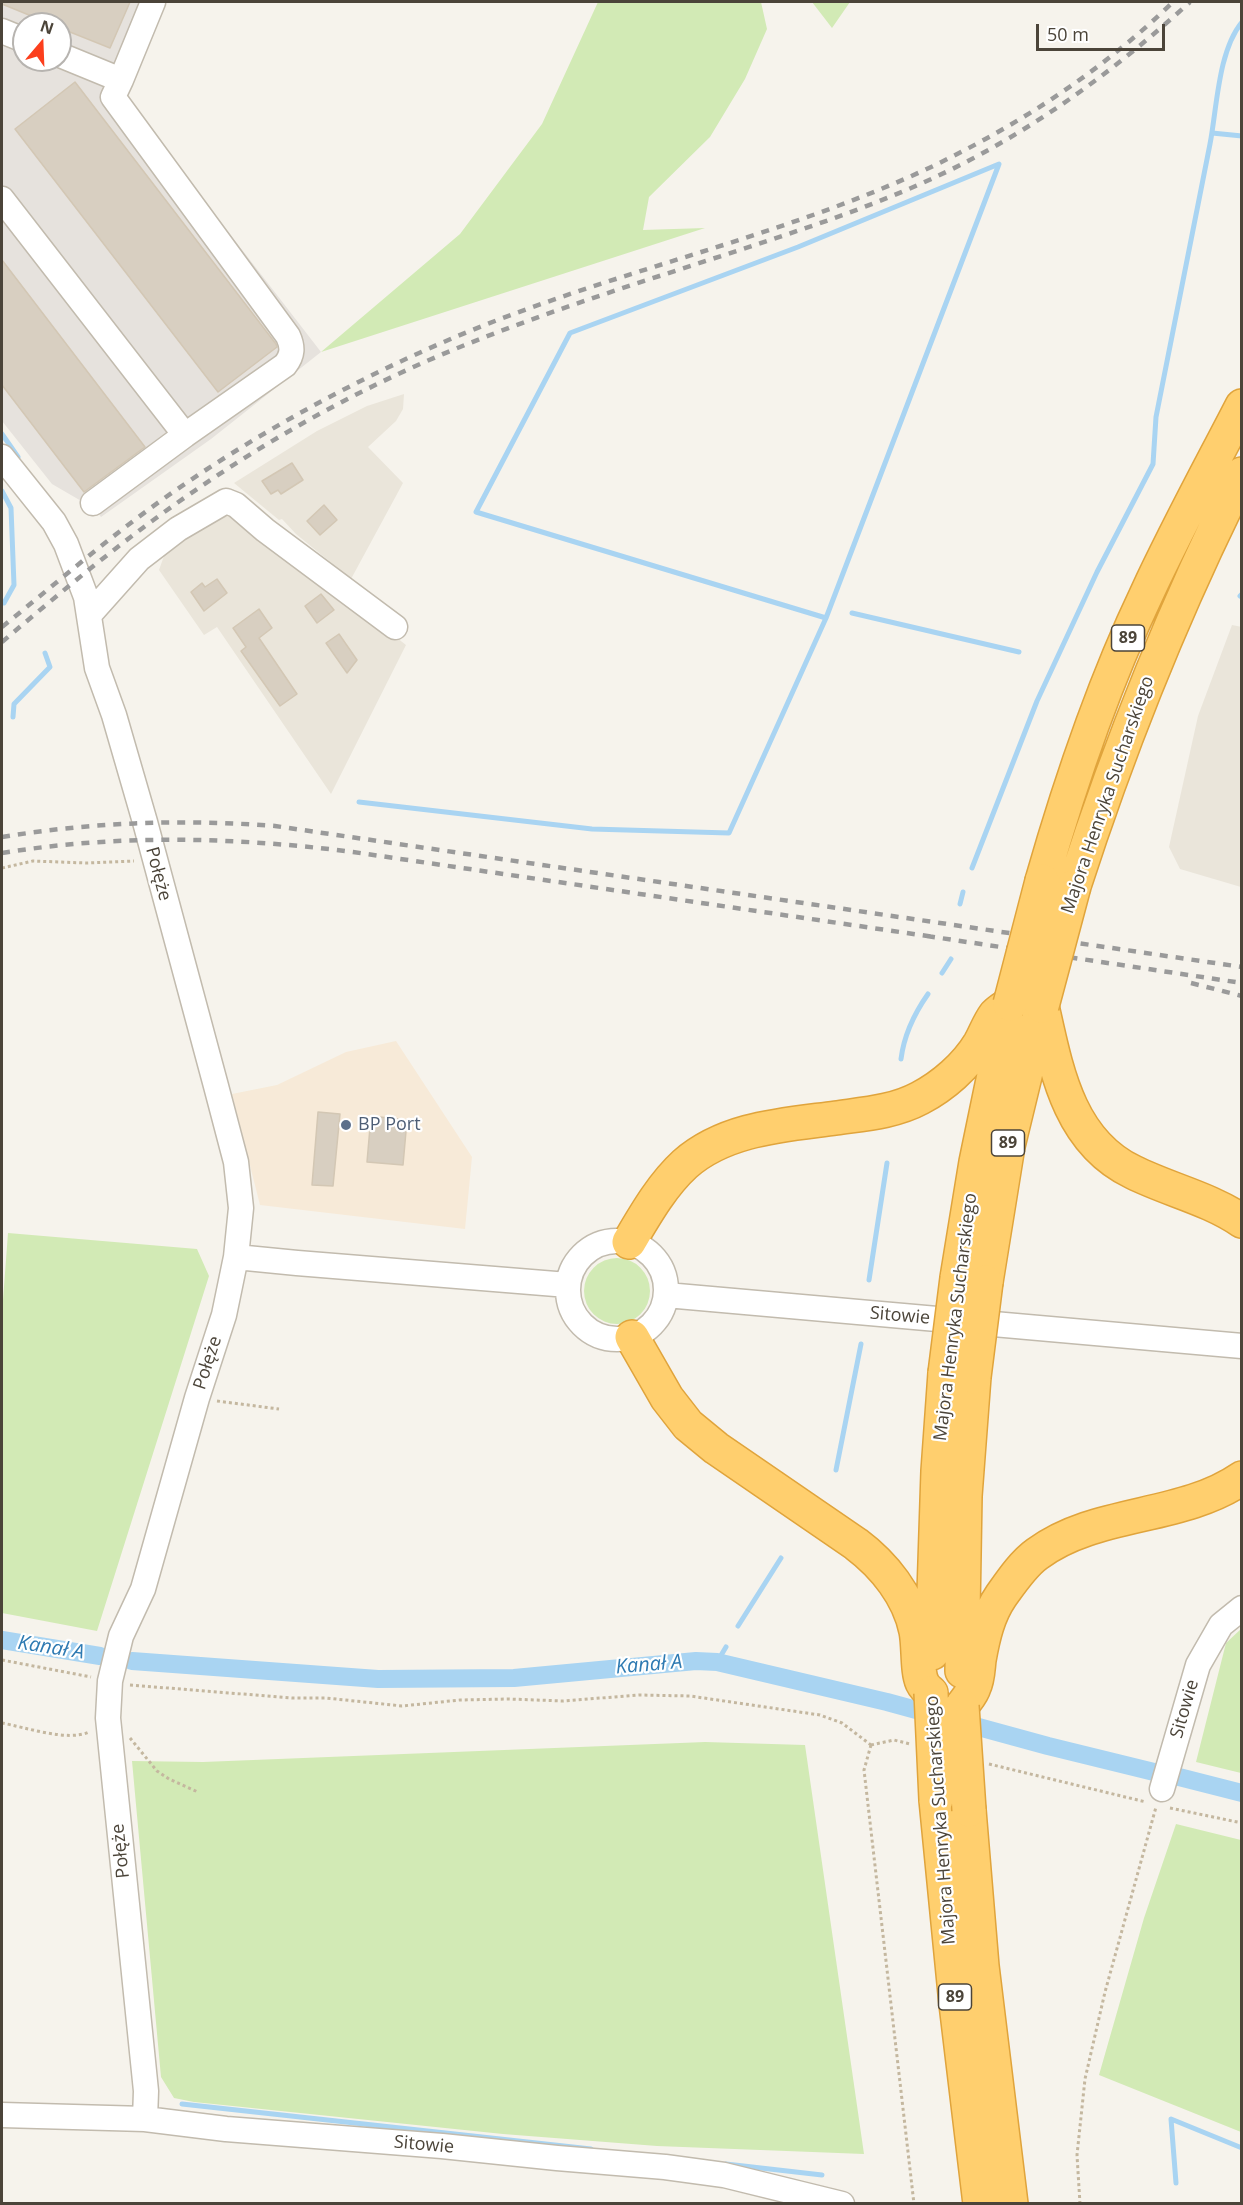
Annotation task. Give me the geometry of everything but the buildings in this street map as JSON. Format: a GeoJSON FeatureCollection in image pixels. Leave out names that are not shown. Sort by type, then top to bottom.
{"type":"FeatureCollection","features":[{"type":"Feature","properties":{"kind":"highway","name":"Majora Henryka Sucharskiego"},"geometry":{"type":"LineString","coordinates":[[980,2204],[956,2004],[936,1800],[931,1693],[938,1471],[959,1375],[972,1280],[993,1072],[1054,839],[1097,713],[1146,594],[1242,406]]}},
{"type":"Feature","properties":{"kind":"highway","name":"Majora Henryka Sucharskiego"},"geometry":{"type":"LineString","coordinates":[[972,1280],[1074,886],[1112,773],[1158,654],[1183,596],[1242,474]]}},
{"type":"Feature","properties":{"kind":"highway"},"geometry":{"type":"LineString","coordinates":[[629,1242],[669,1183],[685,1165],[702,1152],[744,1133],[774,1126],[873,1113],[899,1107],[920,1098],[944,1083],[964,1063],[979,1045],[995,1015],[1010,1004]]}},
{"type":"Feature","properties":{"kind":"highway"},"geometry":{"type":"LineString","coordinates":[[1042,1006],[1064,1093],[1083,1130],[1097,1146],[1115,1162],[1132,1172],[1205,1200],[1242,1221]]}},
{"type":"Feature","properties":{"kind":"highway"},"geometry":{"type":"LineString","coordinates":[[632,1337],[667,1398],[688,1425],[716,1448],[867,1552],[890,1578],[909,1610],[916,1630],[922,1682],[931,1693]]}},
{"type":"Feature","properties":{"kind":"highway","name":"Majora Henryka Sucharskiego"},"geometry":{"type":"LineString","coordinates":[[959,1375],[964,1507],[962,1706],[982,1966],[1011,2204]]}},
{"type":"Feature","properties":{"kind":"highway"},"geometry":{"type":"LineString","coordinates":[[962,1706],[975,1687],[983,1637],[991,1615],[1001,1597],[1035,1555],[1059,1540],[1080,1532],[1204,1497],[1242,1478]]}},
{"type":"Feature","properties":{"kind":"street"},"geometry":{"type":"LineString","coordinates":[[93,503],[285,365],[291,357],[292,345],[288,336],[113,97],[153,2]]}},
{"type":"Feature","properties":{"kind":"street"},"geometry":{"type":"LineString","coordinates":[[72,60],[120,80]]}},
{"type":"Feature","properties":{"kind":"street"},"geometry":{"type":"LineString","coordinates":[[2,199],[185,435]]}},
{"type":"Feature","properties":{"kind":"street","name":"Połęże"},"geometry":{"type":"LineString","coordinates":[[2,457],[40,503],[66,544],[86,597],[97,668],[114,715],[236,1162],[241,1208],[236,1257],[224,1315],[197,1398],[143,1589],[121,1636],[110,1681],[108,1718],[146,2091],[145,2119]]}},
{"type":"Feature","properties":{"kind":"street"},"geometry":{"type":"LineString","coordinates":[[90,614],[139,560],[178,529],[226,501],[236,505],[265,530],[394,627]]}},
{"type":"Feature","properties":{"kind":"street"},"geometry":{"type":"LineString","coordinates":[[605,1242],[629,1242],[650,1253],[658,1262],[663,1272],[666,1295],[658,1317],[651,1326],[632,1337],[610,1339],[590,1331],[582,1324],[570,1306],[568,1285],[570,1273],[584,1253],[605,1242]]}},
{"type":"Feature","properties":{"kind":"street"},"geometry":{"type":"LineString","coordinates":[[236,1257],[568,1285]]}},
{"type":"Feature","properties":{"kind":"street","name":"Sitowie"},"geometry":{"type":"LineString","coordinates":[[666,1295],[1242,1346]]}},
{"type":"Feature","properties":{"kind":"street","name":"Sitowie"},"geometry":{"type":"LineString","coordinates":[[1159,1797],[1198,1665],[1221,1625],[1242,1608]]}},
{"type":"Feature","properties":{"kind":"street","name":"Sitowie"},"geometry":{"type":"LineString","coordinates":[[2,2115],[145,2119],[226,2130],[442,2146],[665,2167],[724,2175],[842,2204]]}},
{"type":"Feature","properties":{"kind":"path"},"geometry":{"type":"LineString","coordinates":[[2,868],[33,861],[86,863],[154,860]]}},
{"type":"Feature","properties":{"kind":"path"},"geometry":{"type":"LineString","coordinates":[[197,1398],[279,1410]]}},
{"type":"Feature","properties":{"kind":"path"},"geometry":{"type":"LineString","coordinates":[[2,1660],[136,1686],[292,1698],[326,1698],[402,1706],[460,1700],[563,1701],[639,1695],[690,1696],[820,1714],[842,1723],[871,1745],[894,1740],[916,1745]]}},
{"type":"Feature","properties":{"kind":"path"},"geometry":{"type":"LineString","coordinates":[[2,1723],[60,1734],[82,1735],[96,1728],[108,1718],[137,1744],[157,1771],[198,1792]]}},
{"type":"Feature","properties":{"kind":"path"},"geometry":{"type":"LineString","coordinates":[[871,1745],[864,1770],[914,2204]]}},
{"type":"Feature","properties":{"kind":"path"},"geometry":{"type":"LineString","coordinates":[[983,1762],[1159,1797],[1242,1823]]}},
{"type":"Feature","properties":{"kind":"path"},"geometry":{"type":"LineString","coordinates":[[1080,2204],[1077,2155],[1085,2079],[1105,1992],[1159,1797]]}},
{"type":"Feature","properties":{"kind":"shaded area"},"geometry":{"type":"Polygon","coordinates":[[[2,2],[164,2],[124,97],[321,352],[211,439],[101,517],[95,509],[52,484],[2,421],[2,2]]]}},
{"type":"Feature","properties":{"kind":"shaded area"},"geometry":{"type":"Polygon","coordinates":[[[404,394],[403,409],[396,421],[368,447],[403,483],[351,579],[296,534],[282,519],[279,520],[234,483],[317,431],[367,406],[404,394]]]}},
{"type":"Feature","properties":{"kind":"shaded area"},"geometry":{"type":"Polygon","coordinates":[[[231,515],[305,566],[406,645],[331,794],[217,627],[204,635],[159,570],[164,556],[174,546],[209,522],[231,515]]]}},
{"type":"Feature","properties":{"kind":"shaded area"},"geometry":{"type":"Polygon","coordinates":[[[1232,625],[1242,627],[1241,887],[1180,869],[1169,847],[1198,716],[1232,625]]]}},
{"type":"Feature","properties":{"kind":"shaded area","name":"BP Port"},"geometry":{"type":"Polygon","coordinates":[[[396,1041],[472,1157],[465,1229],[260,1205],[232,1094],[277,1085],[346,1052],[396,1041]]]}},
{"type":"Feature","properties":{"kind":"green space"},"geometry":{"type":"Polygon","coordinates":[[[598,2],[761,2],[767,29],[745,79],[710,137],[649,197],[643,230],[705,228],[321,352],[460,234],[542,124],[598,2]]]}},
{"type":"Feature","properties":{"kind":"green space"},"geometry":{"type":"Polygon","coordinates":[[[812,2],[850,2],[832,28],[812,2]]]}},
{"type":"Feature","properties":{"kind":"green space"},"geometry":{"type":"Polygon","coordinates":[[[8,1233],[197,1249],[209,1276],[97,1631],[2,1613],[2,1313],[8,1233]]]}},
{"type":"Feature","properties":{"kind":"green space"},"geometry":{"type":"Polygon","coordinates":[[[610,1258],[624,1258],[636,1263],[645,1272],[650,1291],[648,1304],[641,1315],[624,1324],[610,1324],[598,1319],[589,1310],[584,1298],[584,1284],[589,1272],[598,1263],[610,1258]]]}},
{"type":"Feature","properties":{"kind":"green space"},"geometry":{"type":"Polygon","coordinates":[[[1241,1629],[1241,1773],[1196,1762],[1226,1643],[1241,1629]]]}},
{"type":"Feature","properties":{"kind":"green space"},"geometry":{"type":"Polygon","coordinates":[[[705,1742],[805,1745],[864,2154],[657,2146],[503,2134],[194,2102],[174,2098],[161,2077],[132,1761],[203,1762],[705,1742]]]}},
{"type":"Feature","properties":{"kind":"green space"},"geometry":{"type":"Polygon","coordinates":[[[1176,1824],[1241,1840],[1241,2132],[1099,2075],[1144,1918],[1176,1824]]]}},
{"type":"Feature","properties":{"kind":"waterway"},"geometry":{"type":"LineString","coordinates":[[972,868],[1037,701],[1097,572],[1153,464],[1156,417],[1210,144],[1223,64],[1234,34],[1242,22]]}},
{"type":"Feature","properties":{"kind":"waterway"},"geometry":{"type":"LineString","coordinates":[[1212,133],[1242,136]]}},
{"type":"Feature","properties":{"kind":"waterway"},"geometry":{"type":"LineString","coordinates":[[999,164],[826,618],[476,512],[570,333],[798,247],[999,164]]}},
{"type":"Feature","properties":{"kind":"waterway"},"geometry":{"type":"LineString","coordinates":[[2,434],[18,457]]}},
{"type":"Feature","properties":{"kind":"waterway"},"geometry":{"type":"LineString","coordinates":[[2,491],[11,508],[14,585],[4,603]]}},
{"type":"Feature","properties":{"kind":"waterway"},"geometry":{"type":"LineString","coordinates":[[852,613],[1019,652]]}},
{"type":"Feature","properties":{"kind":"waterway"},"geometry":{"type":"LineString","coordinates":[[359,802],[592,829],[729,833],[826,618]]}},
{"type":"Feature","properties":{"kind":"waterway"},"geometry":{"type":"LineString","coordinates":[[13,717],[14,704],[50,667],[45,653]]}},
{"type":"Feature","properties":{"kind":"waterway"},"geometry":{"type":"LineString","coordinates":[[960,904],[963,892]]}},
{"type":"Feature","properties":{"kind":"waterway"},"geometry":{"type":"LineString","coordinates":[[942,973],[951,959]]}},
{"type":"Feature","properties":{"kind":"waterway"},"geometry":{"type":"LineString","coordinates":[[901,1059],[910,1025],[928,994]]}},
{"type":"Feature","properties":{"kind":"waterway"},"geometry":{"type":"LineString","coordinates":[[869,1280],[887,1163]]}},
{"type":"Feature","properties":{"kind":"waterway"},"geometry":{"type":"LineString","coordinates":[[836,1470],[861,1344]]}},
{"type":"Feature","properties":{"kind":"waterway"},"geometry":{"type":"LineString","coordinates":[[738,1626],[781,1558]]}},
{"type":"Feature","properties":{"kind":"waterway","name":"Kanał A"},"geometry":{"type":"LineString","coordinates":[[2,1640],[100,1656]]}},
{"type":"Feature","properties":{"kind":"waterway"},"geometry":{"type":"LineString","coordinates":[[717,1662],[726,1647]]}},
{"type":"Feature","properties":{"kind":"waterway","name":"Kanał A"},"geometry":{"type":"LineString","coordinates":[[132,1661],[378,1679],[514,1678],[696,1661],[717,1662],[887,1702],[1154,1772]]}},
{"type":"Feature","properties":{"kind":"waterway","name":"Kanał A"},"geometry":{"type":"LineString","coordinates":[[1179,1777],[1242,1793]]}},
{"type":"Feature","properties":{"kind":"waterway"},"geometry":{"type":"LineString","coordinates":[[182,2104],[591,2149]]}},
{"type":"Feature","properties":{"kind":"waterway"},"geometry":{"type":"LineString","coordinates":[[1176,2183],[1171,2119],[1242,2148]]}},
{"type":"Feature","properties":{"kind":"waterway"},"geometry":{"type":"LineString","coordinates":[[726,2164],[822,2175]]}},
{"type":"Feature","properties":{"kind":"railway"},"geometry":{"type":"LineString","coordinates":[[2,627],[153,506],[242,447],[346,388],[453,338],[512,315],[812,215],[929,168],[995,134],[1058,95],[1118,51],[1173,2]]}},
{"type":"Feature","properties":{"kind":"railway"},"geometry":{"type":"LineString","coordinates":[[2,642],[140,530],[215,477],[294,428],[376,385],[460,347],[532,319],[834,218],[942,174],[1028,127],[1084,89],[1190,2]]}},
{"type":"Feature","properties":{"kind":"railway"},"geometry":{"type":"LineString","coordinates":[[2,837],[70,828],[138,823],[275,826],[1242,967]]}},
{"type":"Feature","properties":{"kind":"railway"},"geometry":{"type":"LineString","coordinates":[[2,853],[133,840],[265,843],[353,852],[934,937]]}},
{"type":"Feature","properties":{"kind":"railway"},"geometry":{"type":"LineString","coordinates":[[927,936],[1242,983]]}},
{"type":"Feature","properties":{"kind":"railway"},"geometry":{"type":"LineString","coordinates":[[1191,983],[1242,996]]}},
{"type":"Feature","properties":{"kind":"place","name":"BP Port"},"geometry":{"type":"Point","coordinates":[346,1125]}}]}
